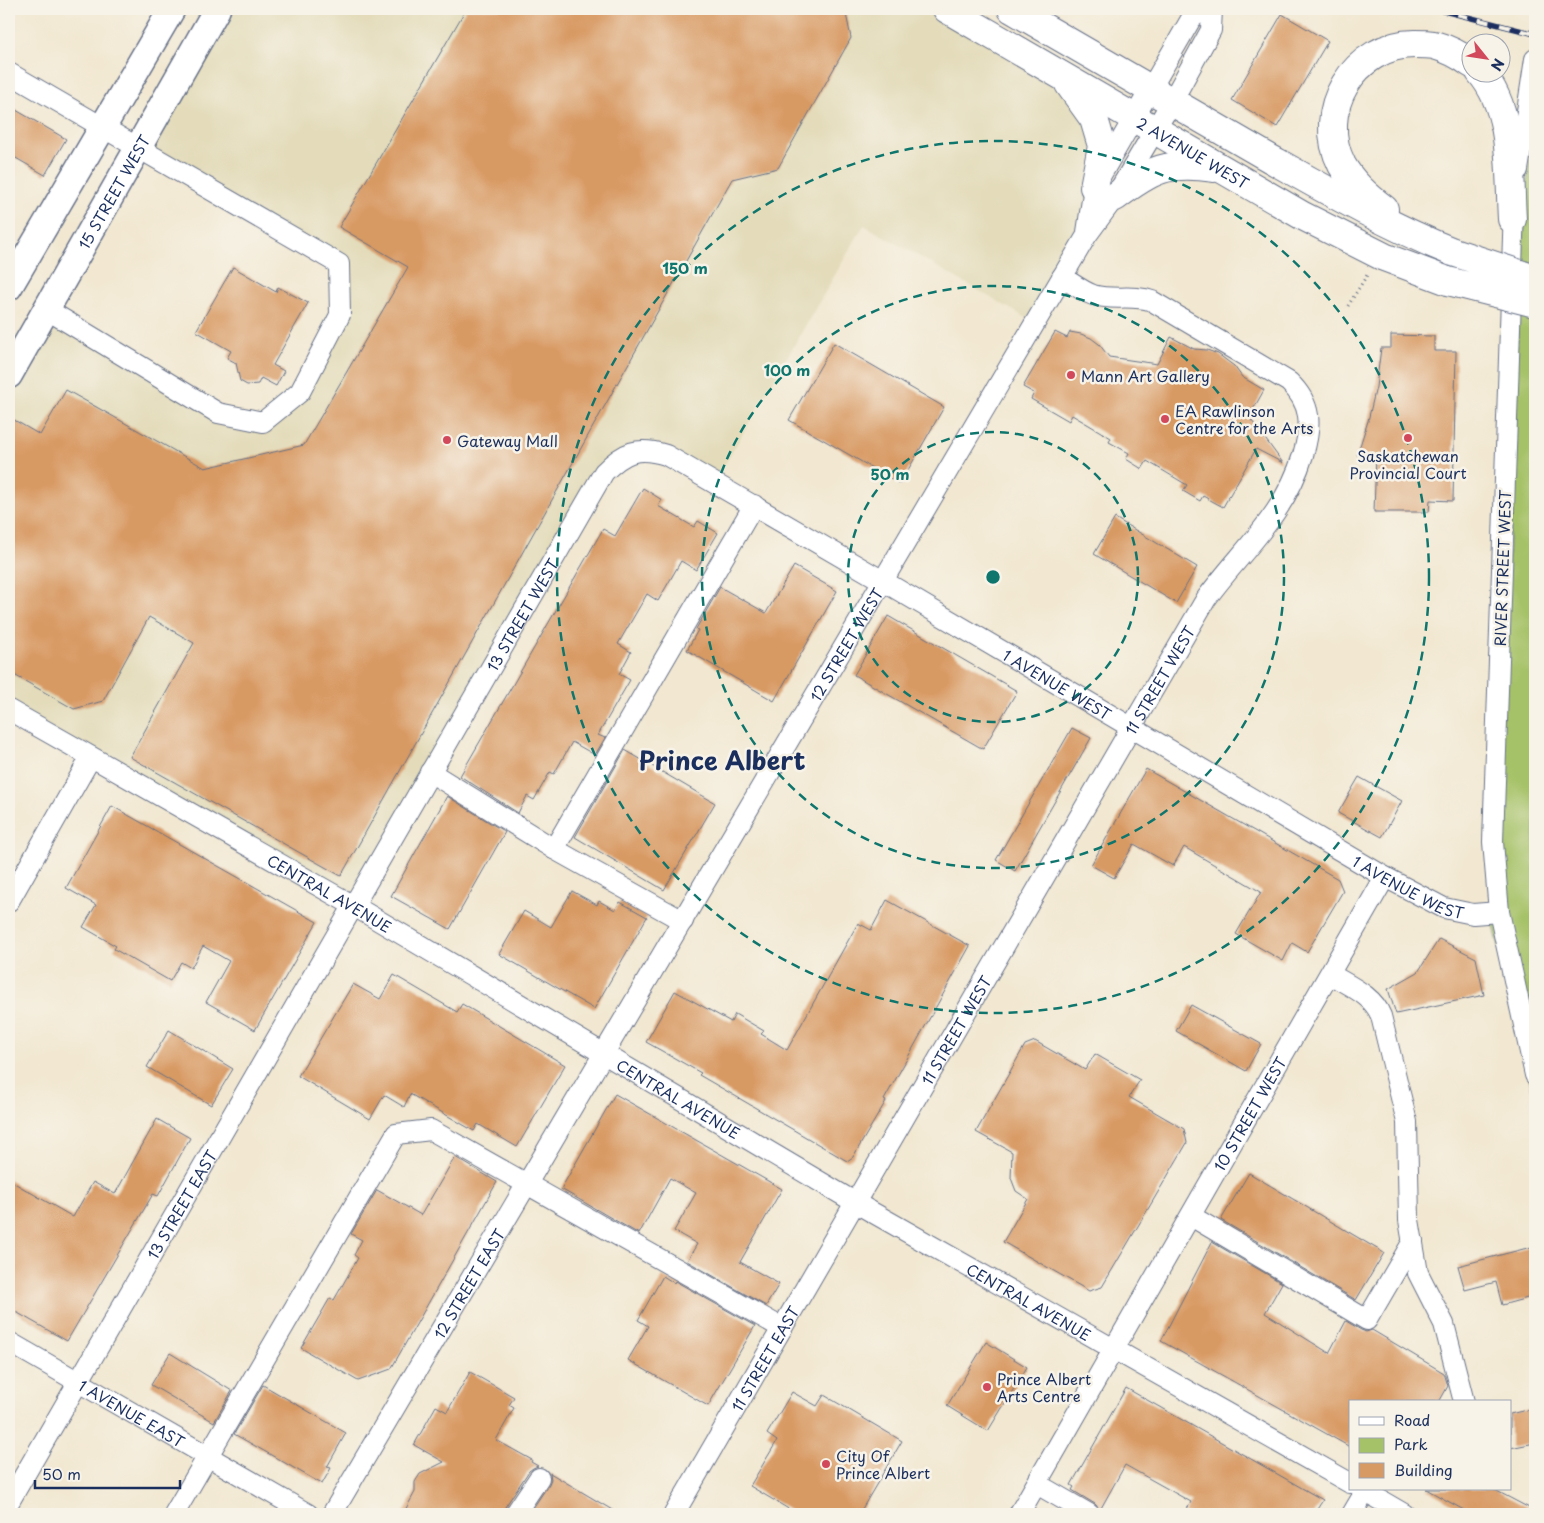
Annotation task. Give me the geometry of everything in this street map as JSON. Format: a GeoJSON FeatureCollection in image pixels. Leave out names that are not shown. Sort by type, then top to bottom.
{"type":"FeatureCollection","features":[{"type":"Feature","properties":{"kind":"highway","name":"2 AVENUE WEST"},"geometry":{"type":"LineString","coordinates":[[946,9],[1303,216],[1384,257],[1448,280],[1535,303]]}},
{"type":"Feature","properties":{"kind":"highway","name":"2 AVENUE WEST"},"geometry":{"type":"LineString","coordinates":[[1012,9],[1160,96],[1327,190],[1418,238],[1453,252]]}},
{"type":"Feature","properties":{"kind":"highway"},"geometry":{"type":"LineString","coordinates":[[1462,57],[1455,52],[1433,44],[1409,44],[1389,48],[1368,58],[1351,74],[1339,94],[1334,115],[1334,140],[1342,164],[1358,187],[1383,208],[1453,252],[1535,279]]}},
{"type":"Feature","properties":{"kind":"highway"},"geometry":{"type":"LineString","coordinates":[[1064,76],[1096,124],[1102,146],[1104,192],[1163,168],[1178,165],[1221,169]]}},
{"type":"Feature","properties":{"kind":"highway"},"geometry":{"type":"LineString","coordinates":[[1488,82],[1496,97],[1504,124],[1512,220]]}},
{"type":"Feature","properties":{"kind":"main road"},"geometry":{"type":"LineString","coordinates":[[9,287],[172,9]]}},
{"type":"Feature","properties":{"kind":"main road","name":"15 STREET WEST"},"geometry":{"type":"LineString","coordinates":[[9,374],[217,9]]}},
{"type":"Feature","properties":{"kind":"street","name":"12 STREET WEST"},"geometry":{"type":"LineString","coordinates":[[1160,96],[1190,19],[1203,9]]}},
{"type":"Feature","properties":{"kind":"street","name":"12 STREET WEST"},"geometry":{"type":"LineString","coordinates":[[605,1053],[1087,235],[1104,192],[1144,123],[1160,96],[1211,30],[1212,9]]}},
{"type":"Feature","properties":{"kind":"street","name":"RIVER STREET WEST"},"geometry":{"type":"LineString","coordinates":[[1535,60],[1512,220],[1493,834],[1499,912],[1535,1075]]}},
{"type":"Feature","properties":{"kind":"street"},"geometry":{"type":"LineString","coordinates":[[9,72],[339,264],[340,315],[300,392],[263,422],[218,413],[46,309]]}},
{"type":"Feature","properties":{"kind":"street","name":"11 STREET WEST"},"geometry":{"type":"LineString","coordinates":[[856,1202],[1206,598],[1258,537],[1283,502],[1301,462],[1309,430],[1309,414],[1302,396],[1289,382],[1161,306],[1144,298],[1093,294],[1062,277]]}},
{"type":"Feature","properties":{"kind":"street","name":"13 STREET WEST"},"geometry":{"type":"LineString","coordinates":[[354,906],[604,472],[617,459],[633,451],[651,450],[666,455],[754,505]]}},
{"type":"Feature","properties":{"kind":"street"},"geometry":{"type":"LineString","coordinates":[[554,849],[754,505]]}},
{"type":"Feature","properties":{"kind":"street","name":"1 AVENUE WEST"},"geometry":{"type":"LineString","coordinates":[[754,505],[1386,877],[1444,908],[1473,914],[1499,912]]}},
{"type":"Feature","properties":{"kind":"street","name":"CENTRAL AVENUE"},"geometry":{"type":"LineString","coordinates":[[9,710],[354,906],[856,1202],[1349,1482]]}},
{"type":"Feature","properties":{"kind":"street"},"geometry":{"type":"LineString","coordinates":[[9,901],[91,756]]}},
{"type":"Feature","properties":{"kind":"street"},"geometry":{"type":"LineString","coordinates":[[430,772],[554,849],[683,922]]}},
{"type":"Feature","properties":{"kind":"street","name":"10 STREET WEST"},"geometry":{"type":"LineString","coordinates":[[1019,1514],[1386,877]]}},
{"type":"Feature","properties":{"kind":"street","name":"13 STREET EAST"},"geometry":{"type":"LineString","coordinates":[[9,1502],[354,906]]}},
{"type":"Feature","properties":{"kind":"street"},"geometry":{"type":"LineString","coordinates":[[1330,974],[1369,998],[1377,1007],[1381,1016],[1407,1122],[1408,1195],[1418,1273],[1444,1324],[1463,1400]]}},
{"type":"Feature","properties":{"kind":"street","name":"12 STREET EAST"},"geometry":{"type":"LineString","coordinates":[[332,1514],[605,1053]]}},
{"type":"Feature","properties":{"kind":"street"},"geometry":{"type":"LineString","coordinates":[[174,1514],[396,1134],[431,1130],[782,1328]]}},
{"type":"Feature","properties":{"kind":"street","name":"11 STREET EAST"},"geometry":{"type":"LineString","coordinates":[[674,1514],[856,1202]]}},
{"type":"Feature","properties":{"kind":"street"},"geometry":{"type":"LineString","coordinates":[[1191,1216],[1367,1320],[1413,1241]]}},
{"type":"Feature","properties":{"kind":"street","name":"1 AVENUE EAST"},"geometry":{"type":"LineString","coordinates":[[9,1342],[308,1514]]}},
{"type":"Feature","properties":{"kind":"street"},"geometry":{"type":"LineString","coordinates":[[515,1514],[539,1478]]}},
{"type":"Feature","properties":{"kind":"street"},"geometry":{"type":"LineString","coordinates":[[1037,1484],[1089,1514]]}},
{"type":"Feature","properties":{"kind":"street"},"geometry":{"type":"LineString","coordinates":[[1352,1514],[1358,1490]]}},
{"type":"Feature","properties":{"kind":"street","name":"CENTRAL AVENUE"},"geometry":{"type":"LineString","coordinates":[[1362,1490],[1404,1514]]}},
{"type":"Feature","properties":{"kind":"path"},"geometry":{"type":"LineString","coordinates":[[1348,306],[1367,275],[1370,276]]}},
{"type":"Feature","properties":{"kind":"shaded area"},"geometry":{"type":"Polygon","coordinates":[[[214,9],[947,9],[1064,76],[1094,119],[1087,235],[1035,323],[864,225],[714,483],[666,455],[617,459],[354,906],[9,710],[9,375],[46,309],[218,413],[263,422],[300,392],[340,315],[339,264],[137,147],[214,9]]]}},
{"type":"Feature","properties":{"kind":"green space"},"geometry":{"type":"Polygon","coordinates":[[[1535,84],[1535,1102],[1494,926],[1518,305],[1535,84]]]}},
{"type":"Feature","properties":{"kind":"building","name":"Gateway Mall"},"geometry":{"type":"Polygon","coordinates":[[[466,9],[845,9],[851,38],[778,168],[732,179],[341,876],[130,757],[194,643],[149,617],[103,701],[74,709],[9,672],[9,417],[40,435],[66,390],[205,468],[304,445],[408,267],[339,227],[466,9]]]}},
{"type":"Feature","properties":{"kind":"building"},"geometry":{"type":"Polygon","coordinates":[[[1282,14],[1328,41],[1277,127],[1232,100],[1282,14]]]}},
{"type":"Feature","properties":{"kind":"building"},"geometry":{"type":"Polygon","coordinates":[[[9,106],[66,139],[45,175],[9,154],[9,106]]]}},
{"type":"Feature","properties":{"kind":"building"},"geometry":{"type":"Polygon","coordinates":[[[233,267],[276,292],[278,287],[308,303],[273,365],[284,371],[276,386],[261,378],[258,384],[247,385],[240,381],[236,363],[227,358],[231,351],[196,331],[233,267]]]}},
{"type":"Feature","properties":{"kind":"building","name":"EA Rawlinson Centre for the Arts"},"geometry":{"type":"Polygon","coordinates":[[[1055,332],[1067,338],[1070,332],[1091,338],[1099,344],[1109,357],[1157,364],[1171,337],[1194,349],[1207,350],[1218,354],[1234,366],[1242,377],[1264,390],[1249,417],[1283,463],[1256,449],[1223,507],[1203,496],[1200,501],[1183,491],[1187,485],[1147,461],[1142,469],[1126,459],[1129,453],[1109,442],[1111,438],[1072,415],[1069,421],[1031,399],[1034,393],[1023,387],[1055,332]]]}},
{"type":"Feature","properties":{"kind":"building","name":"Saskatchewan Provincial Court"},"geometry":{"type":"Polygon","coordinates":[[[1391,335],[1434,336],[1434,351],[1456,351],[1453,501],[1430,500],[1429,512],[1374,512],[1376,455],[1357,455],[1376,387],[1381,348],[1391,348],[1391,335]]]}},
{"type":"Feature","properties":{"kind":"building"},"geometry":{"type":"Polygon","coordinates":[[[834,343],[944,407],[900,484],[789,420],[834,343]]]}},
{"type":"Feature","properties":{"kind":"building"},"geometry":{"type":"Polygon","coordinates":[[[643,488],[662,500],[658,506],[694,527],[698,521],[718,533],[696,570],[681,561],[658,601],[647,594],[618,644],[631,652],[619,674],[630,680],[598,735],[605,738],[595,755],[572,742],[554,774],[550,772],[534,800],[527,796],[518,813],[460,776],[603,529],[615,536],[643,488]]]}},
{"type":"Feature","properties":{"kind":"building"},"geometry":{"type":"Polygon","coordinates":[[[1115,518],[1197,567],[1176,603],[1094,554],[1115,518]]]}},
{"type":"Feature","properties":{"kind":"building"},"geometry":{"type":"Polygon","coordinates":[[[794,566],[837,591],[774,701],[687,650],[698,630],[696,629],[720,587],[766,613],[794,566]]]}},
{"type":"Feature","properties":{"kind":"building"},"geometry":{"type":"Polygon","coordinates":[[[888,616],[1017,691],[983,749],[854,675],[888,616]]]}},
{"type":"Feature","properties":{"kind":"building"},"geometry":{"type":"Polygon","coordinates":[[[1072,728],[1091,738],[1015,871],[996,860],[1072,728]]]}},
{"type":"Feature","properties":{"kind":"building"},"geometry":{"type":"Polygon","coordinates":[[[625,750],[715,803],[664,890],[575,837],[625,750]]]}},
{"type":"Feature","properties":{"kind":"building"},"geometry":{"type":"Polygon","coordinates":[[[1146,769],[1338,879],[1343,891],[1307,952],[1292,943],[1283,961],[1236,934],[1261,892],[1184,847],[1173,866],[1134,844],[1114,878],[1091,865],[1146,769]]]}},
{"type":"Feature","properties":{"kind":"building"},"geometry":{"type":"Polygon","coordinates":[[[1359,777],[1402,801],[1382,837],[1338,813],[1359,777]]]}},
{"type":"Feature","properties":{"kind":"building"},"geometry":{"type":"Polygon","coordinates":[[[447,796],[505,832],[450,929],[391,896],[447,796]]]}},
{"type":"Feature","properties":{"kind":"building"},"geometry":{"type":"Polygon","coordinates":[[[112,806],[317,922],[255,1030],[206,1002],[229,961],[203,946],[191,968],[181,962],[170,981],[114,949],[116,946],[83,927],[96,905],[66,888],[112,806]]]}},
{"type":"Feature","properties":{"kind":"building"},"geometry":{"type":"Polygon","coordinates":[[[572,891],[597,905],[599,901],[615,910],[620,902],[647,917],[594,1009],[499,954],[524,911],[551,927],[572,891]]]}},
{"type":"Feature","properties":{"kind":"building"},"geometry":{"type":"Polygon","coordinates":[[[887,900],[970,946],[884,1100],[886,1101],[853,1157],[847,1161],[646,1042],[675,991],[731,1022],[735,1014],[764,1031],[761,1034],[787,1050],[858,923],[871,930],[887,900]]]}},
{"type":"Feature","properties":{"kind":"building"},"geometry":{"type":"Polygon","coordinates":[[[1439,939],[1476,958],[1484,995],[1396,1014],[1388,989],[1418,972],[1439,939]]]}},
{"type":"Feature","properties":{"kind":"building"},"geometry":{"type":"Polygon","coordinates":[[[394,975],[457,1012],[462,1004],[565,1065],[517,1147],[478,1124],[474,1131],[410,1094],[404,1107],[384,1095],[370,1119],[298,1076],[353,984],[380,999],[394,975]]]}},
{"type":"Feature","properties":{"kind":"building"},"geometry":{"type":"Polygon","coordinates":[[[1191,1005],[1261,1044],[1246,1071],[1176,1031],[1191,1005]]]}},
{"type":"Feature","properties":{"kind":"building"},"geometry":{"type":"Polygon","coordinates":[[[169,1030],[233,1069],[211,1105],[147,1067],[169,1030]]]}},
{"type":"Feature","properties":{"kind":"building"},"geometry":{"type":"Polygon","coordinates":[[[1035,1041],[1085,1070],[1095,1054],[1140,1080],[1129,1097],[1184,1129],[1187,1143],[1102,1287],[1089,1291],[1003,1242],[1028,1199],[1016,1191],[1011,1178],[1012,1152],[976,1132],[1025,1045],[1035,1041]]]}},
{"type":"Feature","properties":{"kind":"building"},"geometry":{"type":"Polygon","coordinates":[[[615,1094],[782,1189],[740,1262],[779,1284],[766,1306],[687,1261],[697,1244],[674,1231],[696,1193],[670,1178],[639,1234],[561,1189],[615,1094]]]}},
{"type":"Feature","properties":{"kind":"building"},"geometry":{"type":"Polygon","coordinates":[[[157,1119],[190,1138],[158,1196],[153,1194],[67,1341],[9,1308],[9,1180],[73,1217],[93,1182],[115,1194],[157,1119]]]}},
{"type":"Feature","properties":{"kind":"building"},"geometry":{"type":"Polygon","coordinates":[[[455,1157],[497,1182],[391,1369],[358,1381],[301,1348],[330,1298],[334,1300],[358,1258],[354,1255],[362,1240],[351,1234],[377,1190],[421,1215],[455,1157]]]}},
{"type":"Feature","properties":{"kind":"building"},"geometry":{"type":"Polygon","coordinates":[[[1249,1173],[1384,1253],[1356,1300],[1221,1220],[1249,1173]]]}},
{"type":"Feature","properties":{"kind":"building"},"geometry":{"type":"Polygon","coordinates":[[[1212,1242],[1282,1283],[1265,1313],[1329,1353],[1346,1321],[1366,1332],[1372,1330],[1444,1373],[1448,1386],[1440,1400],[1349,1400],[1349,1446],[1161,1341],[1212,1242]]]}},
{"type":"Feature","properties":{"kind":"building"},"geometry":{"type":"Polygon","coordinates":[[[1535,1246],[1535,1296],[1502,1305],[1496,1282],[1465,1290],[1458,1266],[1535,1246]]]}},
{"type":"Feature","properties":{"kind":"building"},"geometry":{"type":"Polygon","coordinates":[[[663,1276],[755,1326],[708,1406],[628,1360],[648,1326],[638,1320],[663,1276]]]}},
{"type":"Feature","properties":{"kind":"building","name":"Prince Albert Arts Centre"},"geometry":{"type":"Polygon","coordinates":[[[986,1342],[1027,1367],[988,1431],[947,1406],[986,1342]]]}},
{"type":"Feature","properties":{"kind":"building"},"geometry":{"type":"Polygon","coordinates":[[[170,1353],[232,1391],[214,1422],[151,1385],[170,1353]]]}},
{"type":"Feature","properties":{"kind":"building"},"geometry":{"type":"Polygon","coordinates":[[[470,1372],[514,1397],[509,1405],[514,1408],[496,1440],[532,1460],[531,1462],[538,1466],[529,1471],[505,1507],[503,1514],[403,1514],[415,1492],[415,1482],[420,1474],[444,1462],[414,1445],[436,1406],[447,1412],[470,1372]]]}},
{"type":"Feature","properties":{"kind":"building"},"geometry":{"type":"Polygon","coordinates":[[[263,1385],[346,1433],[327,1467],[331,1468],[322,1484],[234,1434],[263,1385]]]}},
{"type":"Feature","properties":{"kind":"building"},"geometry":{"type":"Polygon","coordinates":[[[1126,1388],[1323,1500],[1314,1514],[1184,1514],[1191,1502],[1125,1465],[1100,1510],[1095,1504],[1072,1490],[1074,1487],[1071,1485],[1126,1388]]]}},
{"type":"Feature","properties":{"kind":"building","name":"City Of Prince Albert"},"geometry":{"type":"Polygon","coordinates":[[[792,1392],[817,1406],[824,1395],[902,1441],[859,1514],[797,1514],[750,1486],[777,1441],[767,1434],[792,1392]]]}},
{"type":"Feature","properties":{"kind":"building"},"geometry":{"type":"Polygon","coordinates":[[[1535,1408],[1535,1443],[1512,1448],[1512,1414],[1535,1408]]]}},
{"type":"Feature","properties":{"kind":"building"},"geometry":{"type":"Polygon","coordinates":[[[550,1473],[619,1514],[529,1514],[549,1484],[551,1479],[550,1473]]]}},
{"type":"Feature","properties":{"kind":"building"},"geometry":{"type":"Polygon","coordinates":[[[1428,1490],[1495,1490],[1535,1511],[1535,1514],[1471,1514],[1428,1490]]]}},
{"type":"Feature","properties":{"kind":"railway"},"geometry":{"type":"LineString","coordinates":[[1436,9],[1535,34]]}},
{"type":"Feature","properties":{"kind":"place","name":"Mann Art Gallery"},"geometry":{"type":"Point","coordinates":[1071,375]}},
{"type":"Feature","properties":{"kind":"place","name":"EA Rawlinson Centre for the Arts"},"geometry":{"type":"Point","coordinates":[1165,419]}},
{"type":"Feature","properties":{"kind":"place","name":"Saskatchewan Provincial Court"},"geometry":{"type":"Point","coordinates":[1408,438]}},
{"type":"Feature","properties":{"kind":"place","name":"Gateway Mall"},"geometry":{"type":"Point","coordinates":[447,440]}},
{"type":"Feature","properties":{"kind":"place","name":"Prince Albert Arts Centre"},"geometry":{"type":"Point","coordinates":[987,1387]}},
{"type":"Feature","properties":{"kind":"place","name":"City Of Prince Albert"},"geometry":{"type":"Point","coordinates":[826,1464]}},
{"type":"Feature","properties":{"kind":"district","name":"Prince Albert"},"geometry":{"type":"Point","coordinates":[722,760]}}]}
